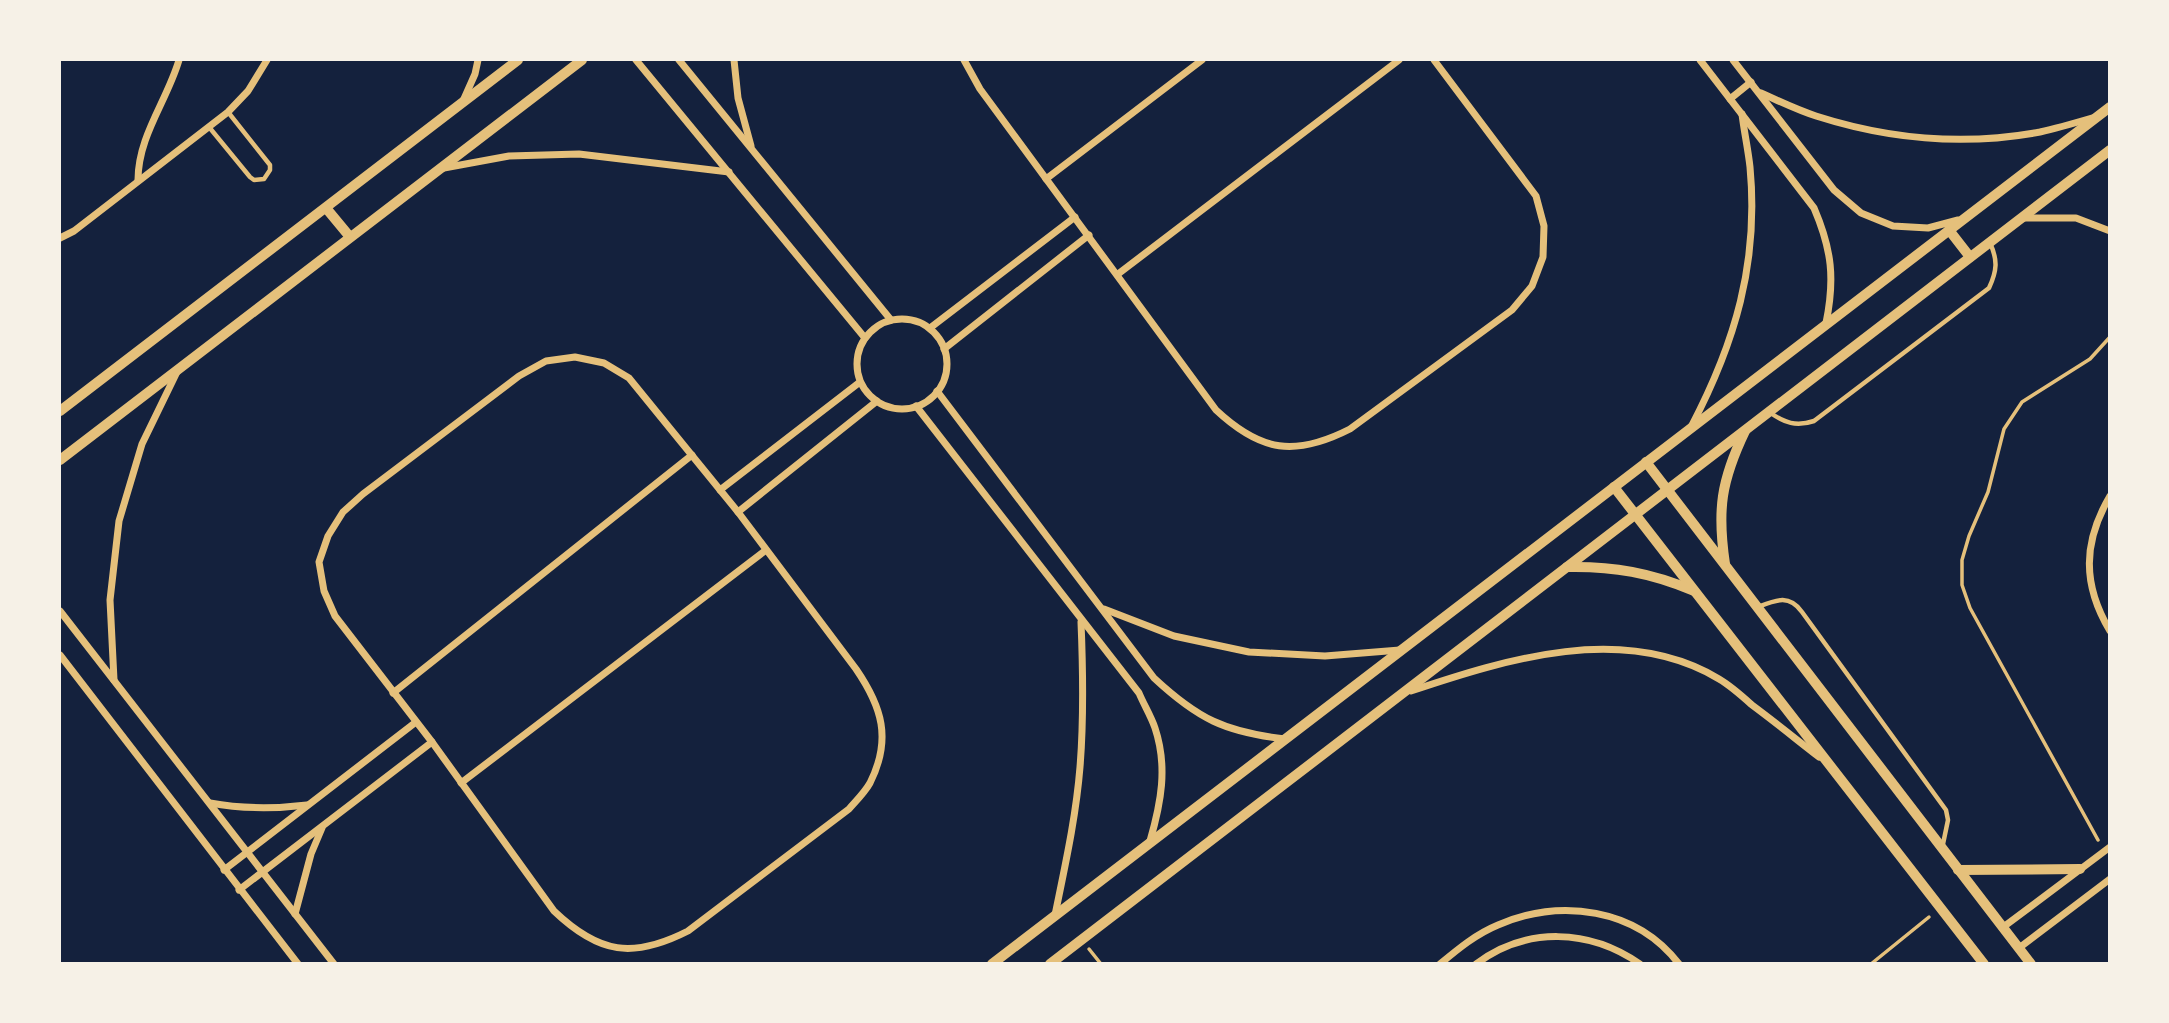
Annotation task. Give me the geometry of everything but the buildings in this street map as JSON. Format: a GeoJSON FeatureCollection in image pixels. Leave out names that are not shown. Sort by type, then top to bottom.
{"type":"FeatureCollection","features":[{"type":"Feature","properties":{"kind":"street"},"geometry":{"type":"LineString","coordinates":[[138,180],[141,149],[179,60]]}},
{"type":"Feature","properties":{"kind":"street"},"geometry":{"type":"LineString","coordinates":[[60,238],[74,231],[228,112],[248,91],[267,60]]}},
{"type":"Feature","properties":{"kind":"street"},"geometry":{"type":"LineString","coordinates":[[461,104],[475,74],[478,60]]}},
{"type":"Feature","properties":{"kind":"street"},"geometry":{"type":"LineString","coordinates":[[60,411],[518,60]]}},
{"type":"Feature","properties":{"kind":"street"},"geometry":{"type":"LineString","coordinates":[[60,460],[582,60]]}},
{"type":"Feature","properties":{"kind":"street"},"geometry":{"type":"LineString","coordinates":[[636,60],[865,338]]}},
{"type":"Feature","properties":{"kind":"street"},"geometry":{"type":"LineString","coordinates":[[679,60],[891,320]]}},
{"type":"Feature","properties":{"kind":"street"},"geometry":{"type":"LineString","coordinates":[[734,60],[738,99],[752,150]]}},
{"type":"Feature","properties":{"kind":"street"},"geometry":{"type":"LineString","coordinates":[[964,60],[980,89],[1216,410],[1238,430],[1264,443],[1294,447],[1323,443],[1350,429],[1512,310],[1532,286],[1543,257],[1544,226],[1536,196],[1434,60]]}},
{"type":"Feature","properties":{"kind":"street"},"geometry":{"type":"LineString","coordinates":[[1046,179],[1202,60]]}},
{"type":"Feature","properties":{"kind":"street"},"geometry":{"type":"LineString","coordinates":[[1118,274],[1399,60]]}},
{"type":"Feature","properties":{"kind":"street"},"geometry":{"type":"LineString","coordinates":[[1700,60],[1814,208],[1825,235],[1832,264],[1832,294],[1826,323]]}},
{"type":"Feature","properties":{"kind":"street"},"geometry":{"type":"LineString","coordinates":[[1734,60],[1834,190],[1861,213],[1893,226],[1916,228],[1928,228],[1962,219]]}},
{"type":"Feature","properties":{"kind":"street"},"geometry":{"type":"LineString","coordinates":[[1730,99],[1751,82]]}},
{"type":"Feature","properties":{"kind":"street"},"geometry":{"type":"LineString","coordinates":[[1761,93],[1814,116],[1869,131],[1926,139],[1984,139],[2029,133],[2096,117]]}},
{"type":"Feature","properties":{"kind":"street"},"geometry":{"type":"LineString","coordinates":[[992,964],[2109,107]]}},
{"type":"Feature","properties":{"kind":"street"},"geometry":{"type":"LineString","coordinates":[[1690,428],[1715,380],[1734,329],[1746,276],[1752,222],[1750,167],[1742,114]]}},
{"type":"Feature","properties":{"kind":"street"},"geometry":{"type":"LineString","coordinates":[[1051,964],[2109,150]]}},
{"type":"Feature","properties":{"kind":"street"},"geometry":{"type":"LineString","coordinates":[[440,168],[509,156],[579,154],[729,172]]}},
{"type":"Feature","properties":{"kind":"street"},"geometry":{"type":"LineString","coordinates":[[326,208],[350,237]]}},
{"type":"Feature","properties":{"kind":"street"},"geometry":{"type":"LineString","coordinates":[[930,328],[1075,217]]}},
{"type":"Feature","properties":{"kind":"street"},"geometry":{"type":"LineString","coordinates":[[2020,218],[2077,218],[2109,231]]}},
{"type":"Feature","properties":{"kind":"street"},"geometry":{"type":"LineString","coordinates":[[1948,230],[1970,257]]}},
{"type":"Feature","properties":{"kind":"street"},"geometry":{"type":"LineString","coordinates":[[944,349],[1089,235]]}},
{"type":"Feature","properties":{"kind":"street"},"geometry":{"type":"LineString","coordinates":[[891,320],[912,320],[930,328],[939,338],[947,363],[944,378],[937,391],[916,406],[903,408],[890,407],[867,393],[860,382],[857,359],[865,338],[872,330],[891,320]]}},
{"type":"Feature","properties":{"kind":"street"},"geometry":{"type":"LineString","coordinates":[[575,357],[604,363],[629,379],[720,490],[873,695],[882,725],[880,756],[869,785],[849,809],[688,930],[661,944],[632,949],[602,945],[576,932],[554,911],[432,743],[335,617],[324,591],[319,562],[328,536],[343,512],[363,494],[519,376],[545,361],[575,357]]}},
{"type":"Feature","properties":{"kind":"street"},"geometry":{"type":"LineString","coordinates":[[114,680],[110,600],[119,521],[142,444],[177,372]]}},
{"type":"Feature","properties":{"kind":"street"},"geometry":{"type":"LineString","coordinates":[[720,490],[860,382]]}},
{"type":"Feature","properties":{"kind":"street"},"geometry":{"type":"LineString","coordinates":[[937,391],[1154,678],[1181,704],[1213,723],[1248,734],[1284,739]]}},
{"type":"Feature","properties":{"kind":"street"},"geometry":{"type":"LineString","coordinates":[[738,512],[877,401]]}},
{"type":"Feature","properties":{"kind":"street"},"geometry":{"type":"LineString","coordinates":[[916,406],[1139,693],[1155,729],[1163,767],[1161,805],[1150,842]]}},
{"type":"Feature","properties":{"kind":"street"},"geometry":{"type":"LineString","coordinates":[[1726,567],[1720,532],[1722,495],[1731,461],[1747,428]]}},
{"type":"Feature","properties":{"kind":"street"},"geometry":{"type":"LineString","coordinates":[[393,693],[692,455]]}},
{"type":"Feature","properties":{"kind":"street"},"geometry":{"type":"LineString","coordinates":[[1646,462],[2031,964]]}},
{"type":"Feature","properties":{"kind":"street"},"geometry":{"type":"LineString","coordinates":[[1614,487],[1984,964]]}},
{"type":"Feature","properties":{"kind":"street"},"geometry":{"type":"LineString","coordinates":[[2109,496],[2099,514],[2091,538],[2089,564],[2091,589],[2099,613],[2109,631]]}},
{"type":"Feature","properties":{"kind":"street"},"geometry":{"type":"LineString","coordinates":[[461,783],[766,550]]}},
{"type":"Feature","properties":{"kind":"street"},"geometry":{"type":"LineString","coordinates":[[1567,567],[1600,566],[1633,570],[1695,592]]}},
{"type":"Feature","properties":{"kind":"street"},"geometry":{"type":"LineString","coordinates":[[1103,609],[1174,636],[1249,652],[1325,656],[1401,649]]}},
{"type":"Feature","properties":{"kind":"street"},"geometry":{"type":"LineString","coordinates":[[60,611],[334,964]]}},
{"type":"Feature","properties":{"kind":"street"},"geometry":{"type":"LineString","coordinates":[[1055,915],[1070,842],[1080,768],[1083,695],[1081,621]]}},
{"type":"Feature","properties":{"kind":"street"},"geometry":{"type":"LineString","coordinates":[[1400,695],[1507,660],[1552,652],[1641,651],[1682,661],[1719,679],[1830,766]]}},
{"type":"Feature","properties":{"kind":"street"},"geometry":{"type":"LineString","coordinates":[[60,655],[298,964]]}},
{"type":"Feature","properties":{"kind":"street"},"geometry":{"type":"LineString","coordinates":[[224,870],[416,722]]}},
{"type":"Feature","properties":{"kind":"street"},"geometry":{"type":"LineString","coordinates":[[239,890],[432,743]]}},
{"type":"Feature","properties":{"kind":"street"},"geometry":{"type":"LineString","coordinates":[[210,803],[242,809],[308,805]]}},
{"type":"Feature","properties":{"kind":"street"},"geometry":{"type":"LineString","coordinates":[[295,914],[311,854],[324,825]]}},
{"type":"Feature","properties":{"kind":"street"},"geometry":{"type":"LineString","coordinates":[[2002,928],[2107,849]]}},
{"type":"Feature","properties":{"kind":"street"},"geometry":{"type":"LineString","coordinates":[[1958,870],[2080,869]]}},
{"type":"Feature","properties":{"kind":"street"},"geometry":{"type":"LineString","coordinates":[[2019,948],[2109,879]]}},
{"type":"Feature","properties":{"kind":"street"},"geometry":{"type":"LineString","coordinates":[[1440,964],[1470,940],[1496,925],[1524,915],[1554,910],[1584,911],[1613,917],[1640,929],[1665,945],[1679,964]]}},
{"type":"Feature","properties":{"kind":"street"},"geometry":{"type":"LineString","coordinates":[[1476,964],[1487,955],[1513,943],[1541,937],[1569,936],[1597,941],[1623,952],[1640,964]]}},
{"type":"Feature","properties":{"kind":"lane"},"geometry":{"type":"LineString","coordinates":[[209,127],[250,177],[254,180],[268,175],[270,165],[228,112]]}},
{"type":"Feature","properties":{"kind":"lane"},"geometry":{"type":"LineString","coordinates":[[1769,411],[1784,422],[1802,425],[1814,421],[1989,288],[1996,273],[1996,257],[1990,242]]}},
{"type":"Feature","properties":{"kind":"lane"},"geometry":{"type":"LineString","coordinates":[[1757,607],[1787,599],[1802,611],[1946,810],[1948,820],[1941,848]]}},
{"type":"Feature","properties":{"kind":"path"},"geometry":{"type":"LineString","coordinates":[[2107,849],[1970,608],[1962,585],[1962,560],[1988,492],[2004,429],[2022,402],[2090,359],[2109,337]]}},
{"type":"Feature","properties":{"kind":"path"},"geometry":{"type":"LineString","coordinates":[[1871,964],[1941,908]]}}]}
